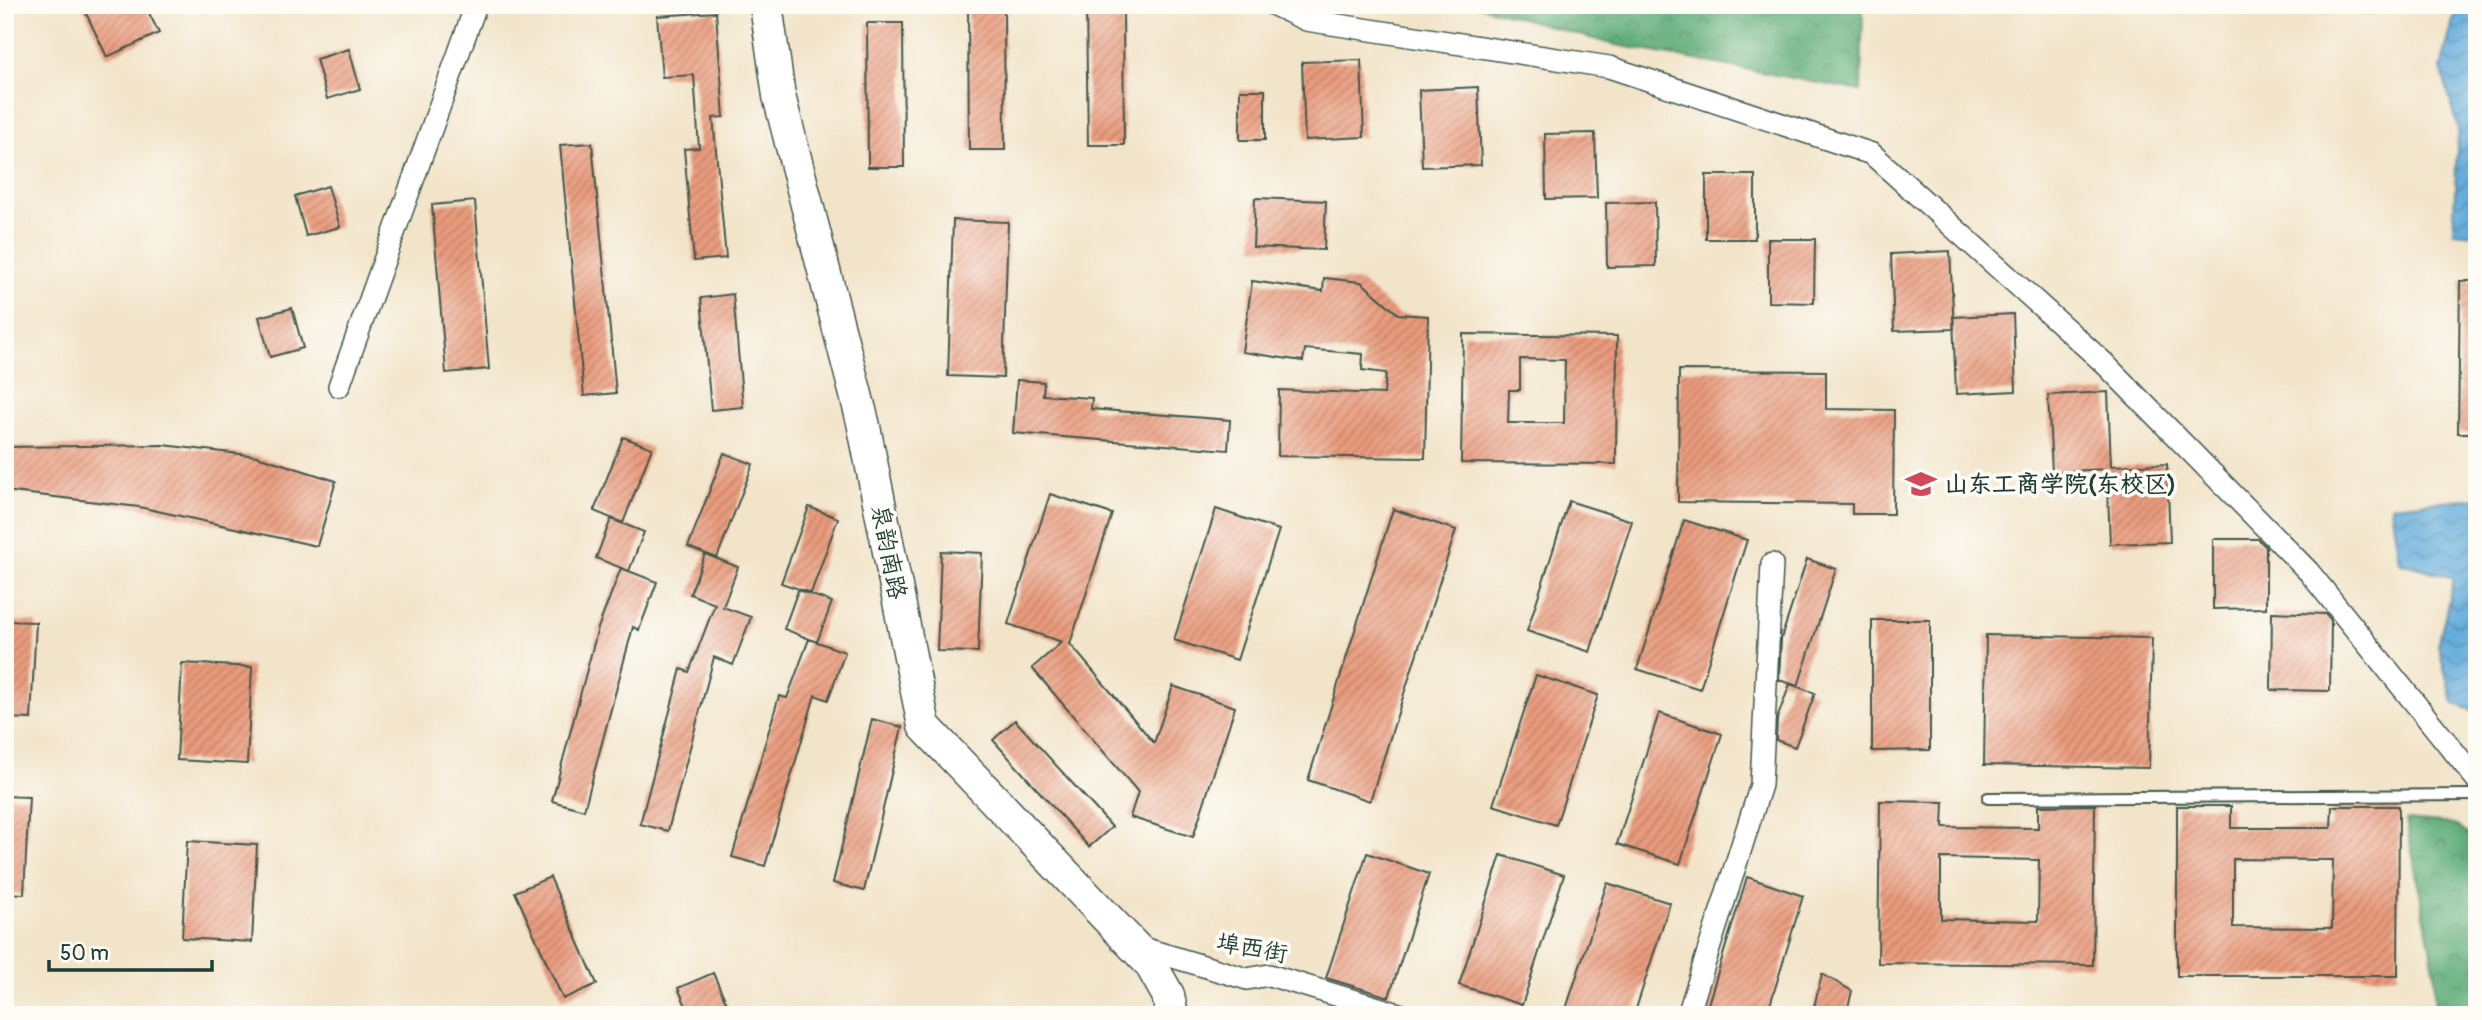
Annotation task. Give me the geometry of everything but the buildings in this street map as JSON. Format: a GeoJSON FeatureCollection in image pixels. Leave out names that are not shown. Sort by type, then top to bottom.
{"type":"FeatureCollection","features":[{"type":"Feature","properties":{"kind":"street","name":"泉韵南路"},"geometry":{"type":"LineString","coordinates":[[766,5],[779,96],[863,422],[924,726],[1150,962],[1168,995],[1171,1015]]}},
{"type":"Feature","properties":{"kind":"street"},"geometry":{"type":"LineString","coordinates":[[1275,5],[1306,20],[1609,67],[1872,154],[2104,363],[2309,572],[2477,780]]}},
{"type":"Feature","properties":{"kind":"street"},"geometry":{"type":"LineString","coordinates":[[340,386],[480,6]]}},
{"type":"Feature","properties":{"kind":"street"},"geometry":{"type":"LineString","coordinates":[[1688,1015],[1762,785],[1772,564]]}},
{"type":"Feature","properties":{"kind":"street","name":"埠西街"},"geometry":{"type":"LineString","coordinates":[[1133,946],[1247,979],[1269,975],[1402,1015]]}},
{"type":"Feature","properties":{"kind":"lane"},"geometry":{"type":"LineString","coordinates":[[1987,798],[2477,795]]}},
{"type":"Feature","properties":{"kind":"green space"},"geometry":{"type":"Polygon","coordinates":[[[1477,5],[1863,5],[1861,91],[1611,44],[1477,5]]]}},
{"type":"Feature","properties":{"kind":"green space"},"geometry":{"type":"Polygon","coordinates":[[[2202,5],[2378,5],[2378,13],[2202,9],[2202,5]]]}},
{"type":"Feature","properties":{"kind":"green space"},"geometry":{"type":"Polygon","coordinates":[[[2406,820],[2454,824],[2477,841],[2477,1015],[2434,1015],[2435,973],[2406,820]]]}},
{"type":"Feature","properties":{"kind":"water"},"geometry":{"type":"Polygon","coordinates":[[[2457,5],[2477,5],[2477,234],[2453,232],[2458,127],[2441,68],[2457,5]]]}},
{"type":"Feature","properties":{"kind":"water"},"geometry":{"type":"Polygon","coordinates":[[[2477,498],[2477,709],[2473,711],[2453,703],[2438,645],[2454,578],[2399,562],[2391,506],[2477,498]]]}},
{"type":"Feature","properties":{"kind":"place","name":"山东工商学院(东校区)"},"geometry":{"type":"Point","coordinates":[1921,484]}}]}
